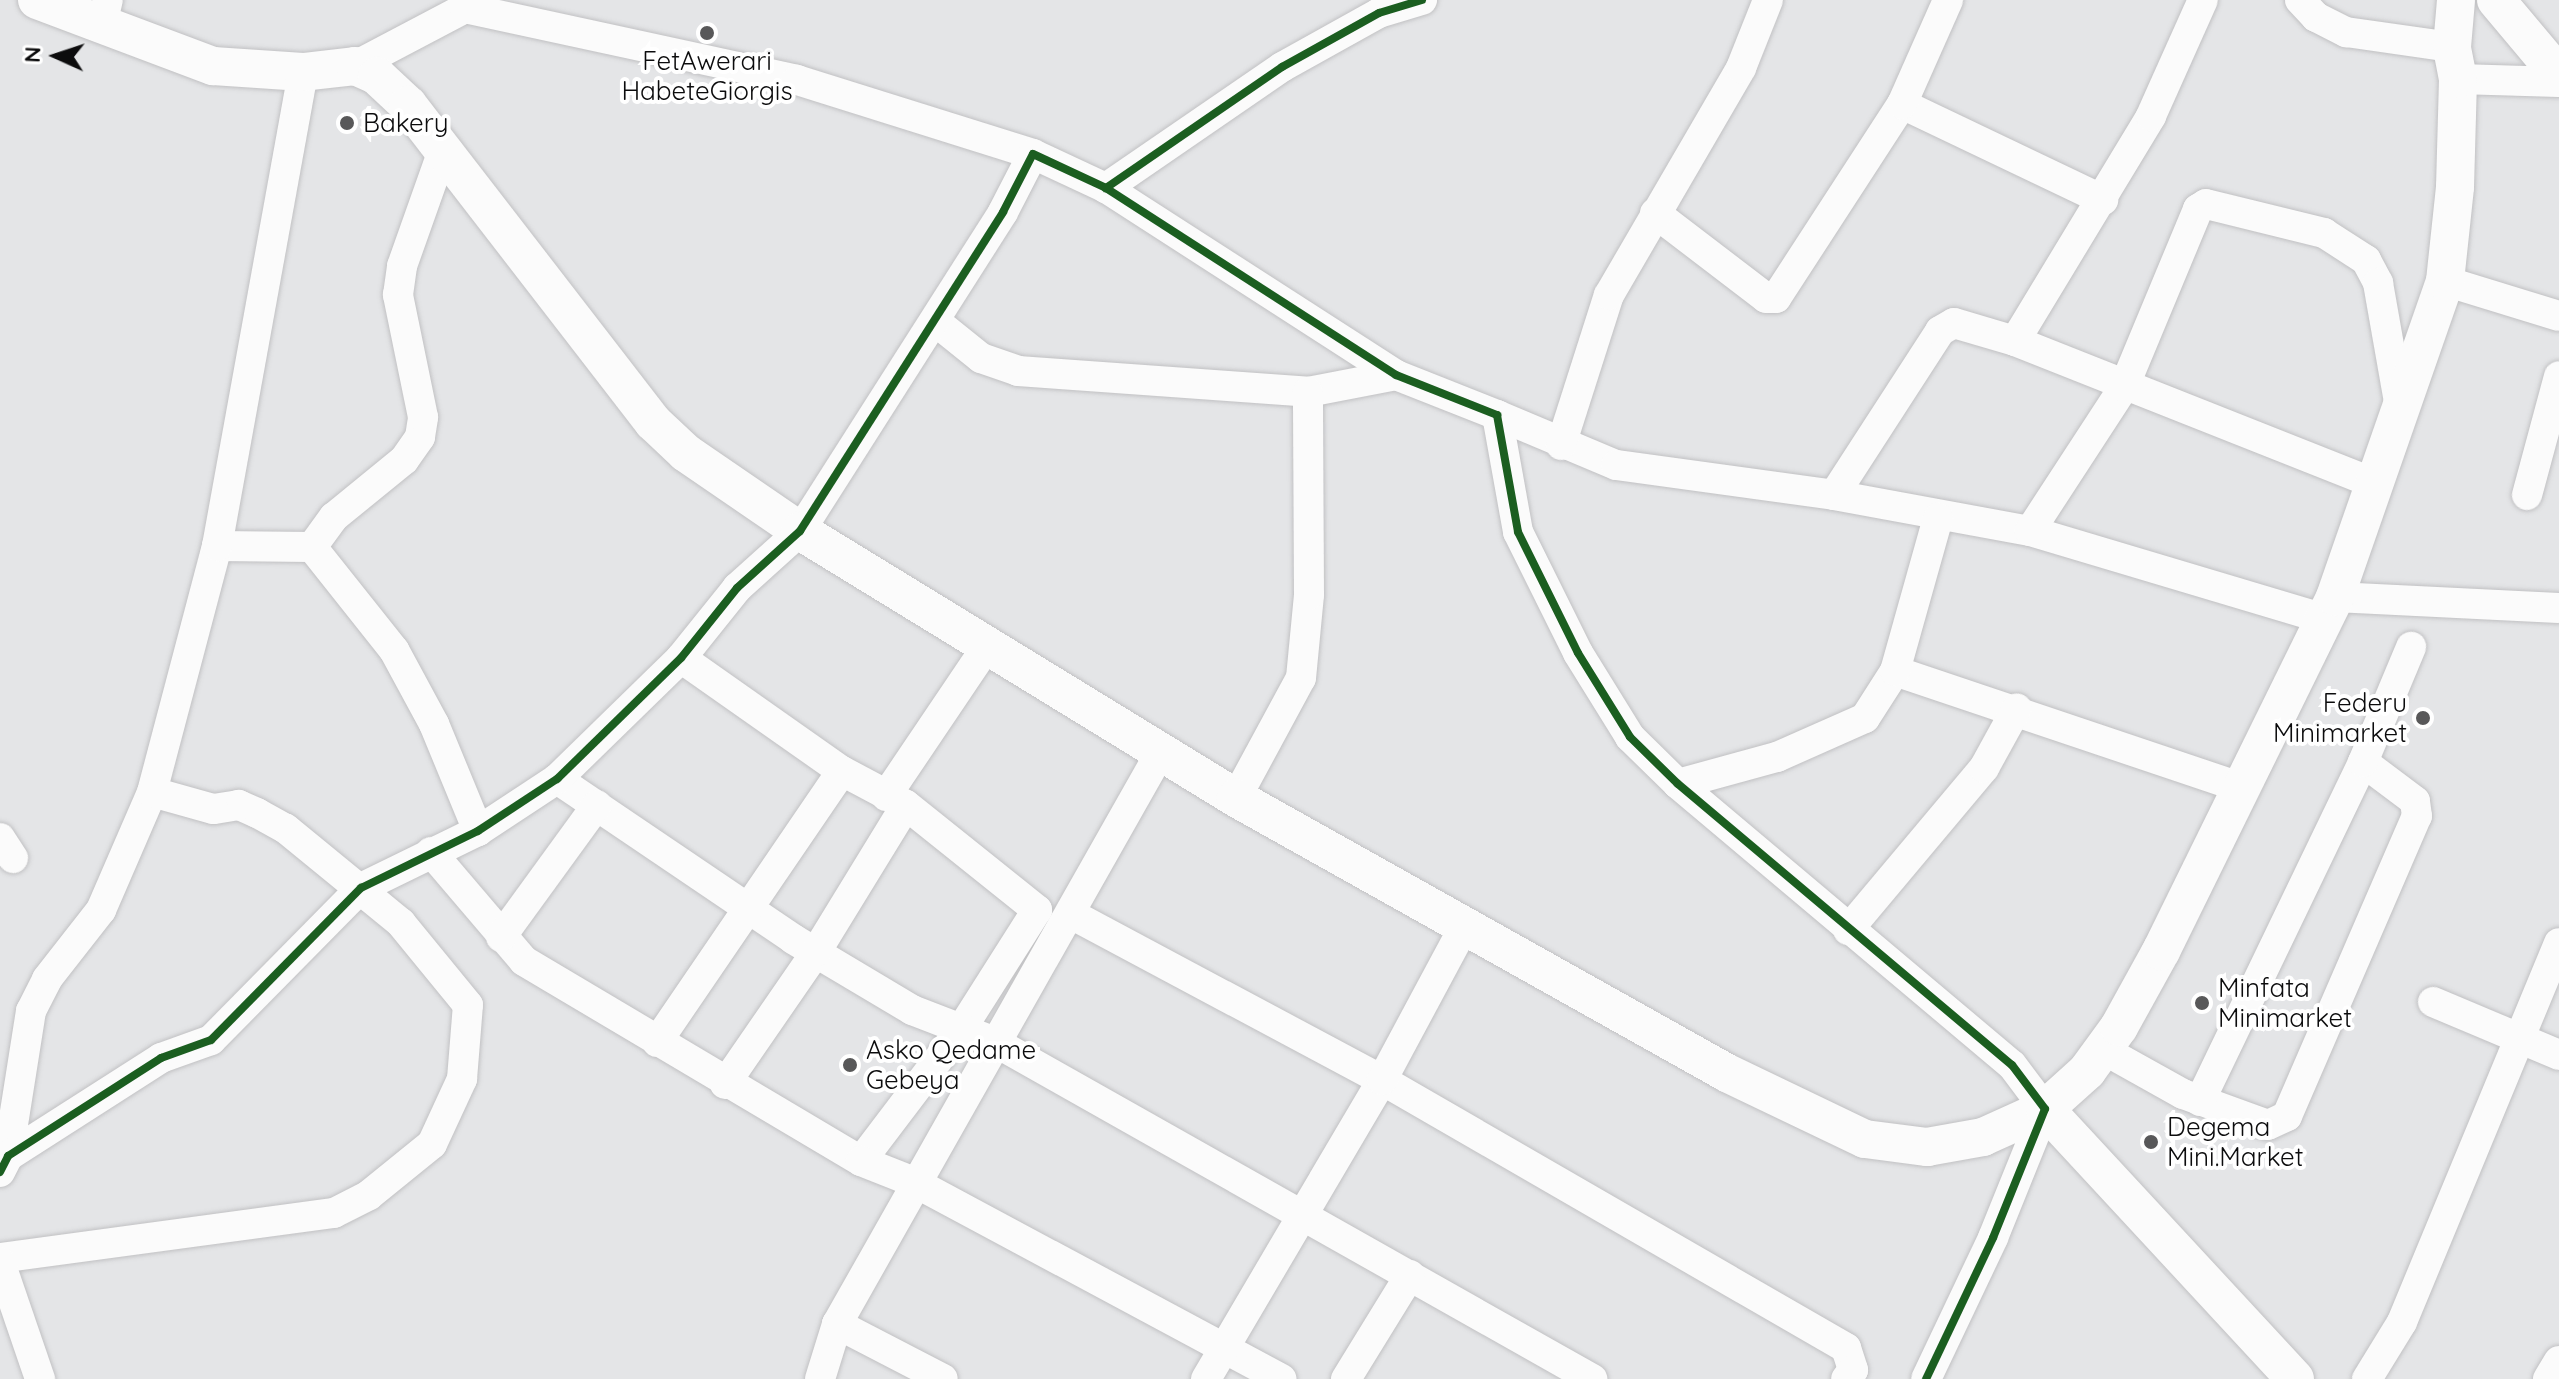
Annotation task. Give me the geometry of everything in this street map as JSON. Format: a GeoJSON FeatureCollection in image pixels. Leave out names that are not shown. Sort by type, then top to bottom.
{"type":"FeatureCollection","features":[{"type":"Feature","properties":{"kind":"main road"},"geometry":{"type":"LineString","coordinates":[[37,0],[105,12],[213,66],[303,72],[355,66],[377,76],[408,105],[442,153],[653,422],[686,453],[800,531],[1160,753],[1464,927],[1727,1073],[1865,1139],[1927,1147],[1983,1137],[2045,1109],[2104,1050],[2161,951],[2330,608],[2377,484],[2445,281],[2455,187],[2453,28]]}},
{"type":"Feature","properties":{"kind":"main road"},"geometry":{"type":"LineString","coordinates":[[2496,0],[2559,75]]}},
{"type":"Feature","properties":{"kind":"main road"},"geometry":{"type":"LineString","coordinates":[[2045,1109],[2295,1379]]}},
{"type":"Feature","properties":{"kind":"street"},"geometry":{"type":"LineString","coordinates":[[1106,188],[1282,67],[1379,13],[1422,0]]}},
{"type":"Feature","properties":{"kind":"street"},"geometry":{"type":"LineString","coordinates":[[1561,445],[1609,295],[1741,68],[1768,0]]}},
{"type":"Feature","properties":{"kind":"street"},"geometry":{"type":"LineString","coordinates":[[1655,213],[1766,298],[1776,298],[1902,104],[1948,0]]}},
{"type":"Feature","properties":{"kind":"street"},"geometry":{"type":"LineString","coordinates":[[2015,341],[2151,116],[2203,0]]}},
{"type":"Feature","properties":{"kind":"street"},"geometry":{"type":"LineString","coordinates":[[2300,0],[2316,17],[2346,32],[2453,28],[2559,82]]}},
{"type":"Feature","properties":{"kind":"street"},"geometry":{"type":"LineString","coordinates":[[355,66],[466,4],[797,80],[1033,154],[1106,188],[1396,375],[1616,465],[1834,495],[1938,518],[2030,531],[2330,608],[2559,608]]}},
{"type":"Feature","properties":{"kind":"street"},"geometry":{"type":"LineString","coordinates":[[4,1164],[31,1011],[47,979],[101,910],[152,792],[217,546],[303,72]]}},
{"type":"Feature","properties":{"kind":"street"},"geometry":{"type":"LineString","coordinates":[[1902,104],[2103,200]]}},
{"type":"Feature","properties":{"kind":"street"},"geometry":{"type":"LineString","coordinates":[[312,547],[334,517],[404,460],[420,437],[423,417],[398,295],[402,266],[442,153]]}},
{"type":"Feature","properties":{"kind":"street"},"geometry":{"type":"LineString","coordinates":[[4,1164],[161,1058],[211,1040],[361,888],[478,831],[557,779],[681,658],[737,588],[800,531],[935,321],[1033,154]]}},
{"type":"Feature","properties":{"kind":"street"},"geometry":{"type":"LineString","coordinates":[[2030,531],[2124,387],[2198,209],[2219,205],[2324,233],[2366,260],[2378,283],[2401,413]]}},
{"type":"Feature","properties":{"kind":"street"},"geometry":{"type":"LineString","coordinates":[[2445,281],[2559,316]]}},
{"type":"Feature","properties":{"kind":"street"},"geometry":{"type":"LineString","coordinates":[[935,321],[981,358],[1018,371],[1308,392],[1396,375]]}},
{"type":"Feature","properties":{"kind":"street"},"geometry":{"type":"LineString","coordinates":[[1834,495],[1946,326],[1954,323],[2015,341],[2124,387],[2377,484]]}},
{"type":"Feature","properties":{"kind":"street"},"geometry":{"type":"LineString","coordinates":[[2527,495],[2559,376]]}},
{"type":"Feature","properties":{"kind":"street"},"geometry":{"type":"LineString","coordinates":[[1236,798],[1301,678],[1309,595],[1308,392]]}},
{"type":"Feature","properties":{"kind":"street"},"geometry":{"type":"LineString","coordinates":[[1497,415],[1518,532],[1578,653],[1623,725],[1678,784],[2012,1065],[2045,1109],[1993,1238],[1926,1379]]}},
{"type":"Feature","properties":{"kind":"street"},"geometry":{"type":"LineString","coordinates":[[1678,784],[1777,757],[1865,718],[1895,671],[1938,518]]}},
{"type":"Feature","properties":{"kind":"street"},"geometry":{"type":"LineString","coordinates":[[217,546],[312,547]]}},
{"type":"Feature","properties":{"kind":"street"},"geometry":{"type":"LineString","coordinates":[[312,547],[394,650],[434,724],[478,831]]}},
{"type":"Feature","properties":{"kind":"street"},"geometry":{"type":"LineString","coordinates":[[725,1084],[816,952],[896,801],[987,646]]}},
{"type":"Feature","properties":{"kind":"street"},"geometry":{"type":"LineString","coordinates":[[2200,1101],[2363,762],[2411,647]]}},
{"type":"Feature","properties":{"kind":"street"},"geometry":{"type":"LineString","coordinates":[[681,658],[842,771],[896,801],[1037,910],[962,1028],[861,1161]]}},
{"type":"Feature","properties":{"kind":"street"},"geometry":{"type":"LineString","coordinates":[[1895,671],[2017,708],[2242,788]]}},
{"type":"Feature","properties":{"kind":"street"},"geometry":{"type":"LineString","coordinates":[[1848,930],[1984,768],[2017,708]]}},
{"type":"Feature","properties":{"kind":"street"},"geometry":{"type":"LineString","coordinates":[[820,1379],[837,1324],[914,1182],[1071,914],[1160,753]]}},
{"type":"Feature","properties":{"kind":"street"},"geometry":{"type":"LineString","coordinates":[[2104,1050],[2200,1101],[2268,1125],[2287,1116],[2417,816],[2415,801],[2363,762]]}},
{"type":"Feature","properties":{"kind":"street"},"geometry":{"type":"LineString","coordinates":[[657,1042],[842,771]]}},
{"type":"Feature","properties":{"kind":"street"},"geometry":{"type":"LineString","coordinates":[[557,779],[748,909],[912,1010],[995,1042],[1305,1213],[1592,1379]]}},
{"type":"Feature","properties":{"kind":"street"},"geometry":{"type":"LineString","coordinates":[[40,1379],[0,1260],[334,1213],[369,1195],[432,1144],[462,1079],[468,1005],[431,953],[361,888],[257,813],[239,805],[213,809],[152,792]]}},
{"type":"Feature","properties":{"kind":"street"},"geometry":{"type":"LineString","coordinates":[[501,937],[597,805]]}},
{"type":"Feature","properties":{"kind":"street"},"geometry":{"type":"LineString","coordinates":[[431,852],[524,961],[725,1084],[861,1161],[914,1182],[1225,1345],[1282,1379]]}},
{"type":"Feature","properties":{"kind":"street"},"geometry":{"type":"LineString","coordinates":[[1071,914],[1382,1080],[1846,1348],[1853,1370],[1846,1379]]}},
{"type":"Feature","properties":{"kind":"street"},"geometry":{"type":"LineString","coordinates":[[1206,1379],[1382,1080],[1464,927]]}},
{"type":"Feature","properties":{"kind":"street"},"geometry":{"type":"LineString","coordinates":[[2367,1379],[2402,1322],[2559,943]]}},
{"type":"Feature","properties":{"kind":"street"},"geometry":{"type":"LineString","coordinates":[[2433,1002],[2559,1055]]}},
{"type":"Feature","properties":{"kind":"street"},"geometry":{"type":"LineString","coordinates":[[1346,1379],[1410,1275]]}},
{"type":"Feature","properties":{"kind":"street"},"geometry":{"type":"LineString","coordinates":[[837,1324],[943,1379]]}},
{"type":"Feature","properties":{"kind":"street"},"geometry":{"type":"LineString","coordinates":[[2548,1379],[2559,1361]]}},
{"type":"Feature","properties":{"kind":"cycle path"},"geometry":{"type":"LineString","coordinates":[[1422,0],[1379,13],[1282,67],[1106,188],[1396,375],[1497,415],[1518,532],[1578,653],[1630,737],[1678,784],[2012,1065],[2045,1109],[1993,1238],[1926,1379]]}},
{"type":"Feature","properties":{"kind":"cycle path"},"geometry":{"type":"LineString","coordinates":[[0,1172],[8,1156],[161,1058],[211,1040],[361,888],[478,831],[557,779],[681,658],[737,588],[800,531],[1003,212],[1033,154],[1106,188]]}},
{"type":"Feature","properties":{"kind":"place","name":"FetAwerari HabeteGiorgis"},"geometry":{"type":"Point","coordinates":[707,33]}},
{"type":"Feature","properties":{"kind":"place","name":"Bakery"},"geometry":{"type":"Point","coordinates":[347,123]}},
{"type":"Feature","properties":{"kind":"place","name":"Federu Minimarket"},"geometry":{"type":"Point","coordinates":[2423,718]}},
{"type":"Feature","properties":{"kind":"place","name":"Minfata Minimarket"},"geometry":{"type":"Point","coordinates":[2202,1003]}},
{"type":"Feature","properties":{"kind":"place","name":"Asko Qedame Gebeya"},"geometry":{"type":"Point","coordinates":[850,1065]}},
{"type":"Feature","properties":{"kind":"place","name":"Degema Mini.Market"},"geometry":{"type":"Point","coordinates":[2151,1142]}}]}
